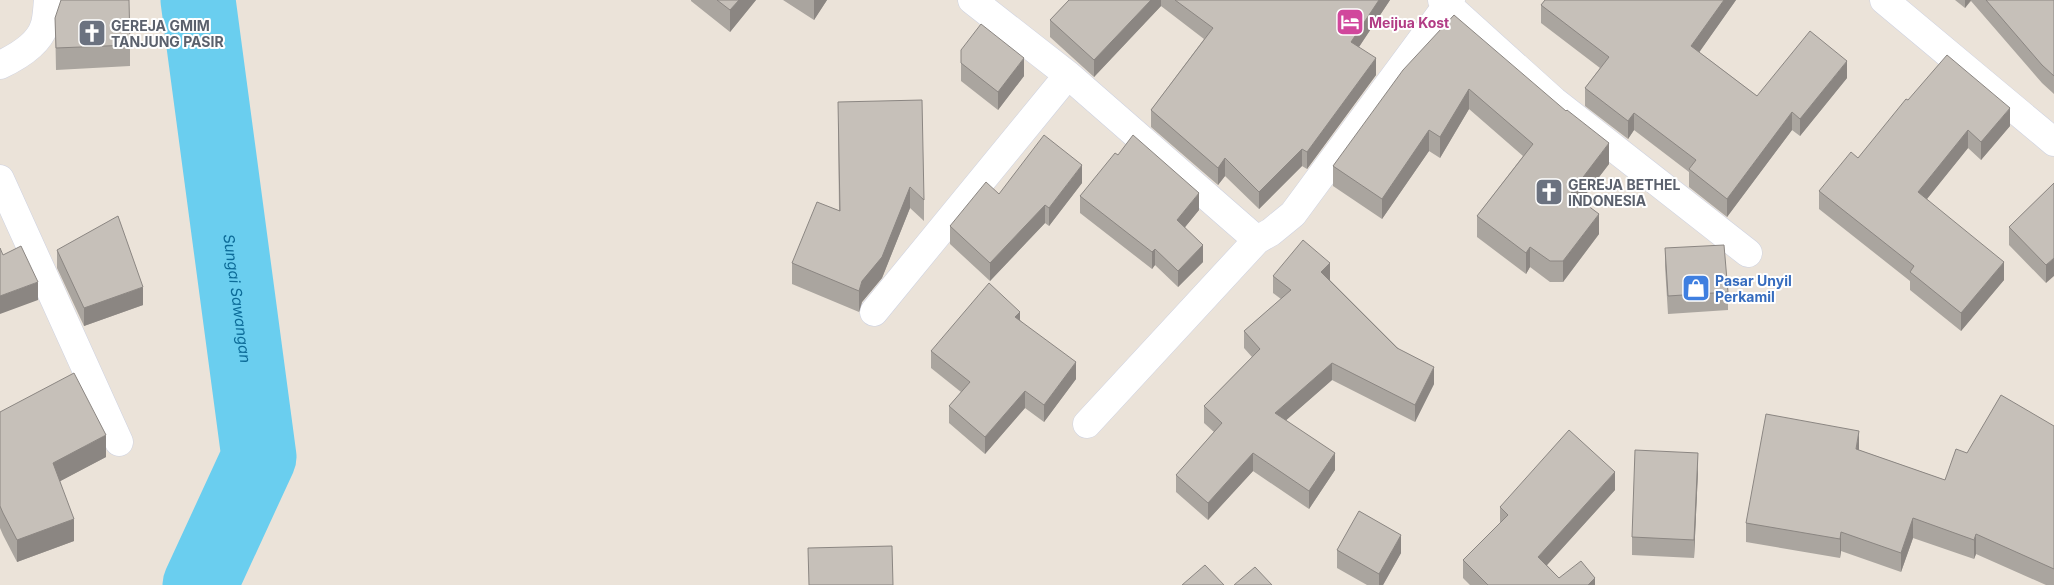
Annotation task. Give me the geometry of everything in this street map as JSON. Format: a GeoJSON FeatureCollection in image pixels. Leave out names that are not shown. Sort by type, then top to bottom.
{"type":"FeatureCollection","features":[{"type":"Feature","properties":{"kind":"street"},"geometry":{"type":"LineString","coordinates":[[0,65],[16,57],[29,47],[44,29],[48,0]]}},
{"type":"Feature","properties":{"kind":"street"},"geometry":{"type":"LineString","coordinates":[[972,0],[1068,75],[1258,240]]}},
{"type":"Feature","properties":{"kind":"street"},"geometry":{"type":"LineString","coordinates":[[1884,0],[2054,142]]}},
{"type":"Feature","properties":{"kind":"street"},"geometry":{"type":"LineString","coordinates":[[1087,424],[1258,240],[1293,214],[1447,2],[1554,101],[1748,253]]}},
{"type":"Feature","properties":{"kind":"street"},"geometry":{"type":"LineString","coordinates":[[874,312],[1068,75]]}},
{"type":"Feature","properties":{"kind":"street"},"geometry":{"type":"LineString","coordinates":[[0,179],[119,442]]}},
{"type":"Feature","properties":{"kind":"building","name":"GEREJA GMIM TANJUNG PASIR"},"geometry":{"type":"Polygon","coordinates":[[[61,0],[129,0],[130,45],[56,48],[55,18],[61,0]]]}},
{"type":"Feature","properties":{"kind":"building"},"geometry":{"type":"Polygon","coordinates":[[[717,0],[739,0],[730,10],[717,0]]]}},
{"type":"Feature","properties":{"kind":"building"},"geometry":{"type":"Polygon","coordinates":[[[1069,0],[1151,0],[1094,60],[1050,20],[1069,0]]]}},
{"type":"Feature","properties":{"kind":"building"},"geometry":{"type":"Polygon","coordinates":[[[1175,0],[1379,0],[1351,42],[1376,58],[1307,152],[1302,149],[1259,192],[1225,158],[1218,168],[1151,110],[1213,28],[1175,0]]]}},
{"type":"Feature","properties":{"kind":"building"},"geometry":{"type":"Polygon","coordinates":[[[1545,0],[1724,0],[1691,46],[1757,96],[1810,31],[1847,61],[1800,119],[1792,112],[1727,199],[1689,169],[1696,160],[1634,113],[1628,121],[1585,88],[1609,57],[1541,5],[1545,0]]]}},
{"type":"Feature","properties":{"kind":"building"},"geometry":{"type":"Polygon","coordinates":[[[1986,0],[2054,0],[2054,76],[2042,65],[1986,0]]]}},
{"type":"Feature","properties":{"kind":"building"},"geometry":{"type":"Polygon","coordinates":[[[1454,15],[1566,111],[1609,143],[1571,193],[1599,214],[1563,261],[1550,261],[1530,247],[1526,253],[1477,216],[1533,144],[1469,89],[1440,137],[1429,130],[1382,199],[1333,166],[1403,70],[1454,15]]]}},
{"type":"Feature","properties":{"kind":"building"},"geometry":{"type":"Polygon","coordinates":[[[981,24],[1024,58],[998,92],[961,63],[961,50],[981,24]]]}},
{"type":"Feature","properties":{"kind":"building"},"geometry":{"type":"Polygon","coordinates":[[[1947,55],[2010,108],[1981,142],[1968,130],[1918,192],[2004,262],[1961,313],[1910,272],[1914,266],[1819,191],[1851,152],[1858,158],[1906,99],[1908,100],[1947,55]]]}},
{"type":"Feature","properties":{"kind":"building"},"geometry":{"type":"Polygon","coordinates":[[[922,100],[924,200],[910,187],[882,257],[862,281],[859,291],[792,263],[817,202],[840,211],[838,102],[922,100]]]}},
{"type":"Feature","properties":{"kind":"building"},"geometry":{"type":"Polygon","coordinates":[[[1044,135],[1082,165],[1049,208],[1045,205],[990,263],[950,226],[986,182],[999,194],[1044,135]]]}},
{"type":"Feature","properties":{"kind":"building"},"geometry":{"type":"Polygon","coordinates":[[[1133,135],[1199,193],[1177,220],[1203,245],[1178,271],[1155,249],[1152,252],[1080,196],[1115,153],[1118,155],[1133,135]]]}},
{"type":"Feature","properties":{"kind":"building"},"geometry":{"type":"Polygon","coordinates":[[[2054,183],[2054,258],[2046,265],[2009,227],[2054,183]]]}},
{"type":"Feature","properties":{"kind":"building"},"geometry":{"type":"Polygon","coordinates":[[[118,216],[143,287],[84,308],[57,250],[118,216]]]}},
{"type":"Feature","properties":{"kind":"building"},"geometry":{"type":"Polygon","coordinates":[[[1303,240],[1330,263],[1321,272],[1397,348],[1434,367],[1415,405],[1332,363],[1275,413],[1335,453],[1309,491],[1253,453],[1208,503],[1176,475],[1222,423],[1204,406],[1260,349],[1244,331],[1291,290],[1273,276],[1303,240]]]}},
{"type":"Feature","properties":{"kind":"building","name":"Pasar Unyil Perkamil"},"geometry":{"type":"Polygon","coordinates":[[[1724,245],[1728,292],[1668,296],[1665,248],[1724,245]]]}},
{"type":"Feature","properties":{"kind":"building"},"geometry":{"type":"Polygon","coordinates":[[[21,246],[38,282],[0,296],[0,248],[3,255],[21,246]]]}},
{"type":"Feature","properties":{"kind":"building"},"geometry":{"type":"Polygon","coordinates":[[[989,283],[1020,312],[1015,317],[1076,362],[1044,405],[1025,391],[985,437],[949,406],[970,382],[931,351],[989,283]]]}},
{"type":"Feature","properties":{"kind":"building"},"geometry":{"type":"Polygon","coordinates":[[[74,373],[106,435],[53,463],[74,519],[17,540],[0,506],[0,412],[74,373]]]}},
{"type":"Feature","properties":{"kind":"building"},"geometry":{"type":"Polygon","coordinates":[[[2001,395],[2054,426],[2054,569],[1976,534],[1974,540],[1913,518],[1901,553],[1841,532],[1840,539],[1746,523],[1766,414],[1859,431],[1856,449],[1945,480],[1956,449],[1967,453],[2001,395]]]}},
{"type":"Feature","properties":{"kind":"building"},"geometry":{"type":"Polygon","coordinates":[[[1569,430],[1615,472],[1538,557],[1559,578],[1581,561],[1595,578],[1588,585],[1488,585],[1463,560],[1508,515],[1500,507],[1569,430]]]}},
{"type":"Feature","properties":{"kind":"building"},"geometry":{"type":"Polygon","coordinates":[[[1635,450],[1698,453],[1694,540],[1632,537],[1635,450]]]}},
{"type":"Feature","properties":{"kind":"building"},"geometry":{"type":"Polygon","coordinates":[[[1359,511],[1401,535],[1379,574],[1337,550],[1359,511]]]}},
{"type":"Feature","properties":{"kind":"building"},"geometry":{"type":"Polygon","coordinates":[[[892,546],[893,585],[809,585],[808,548],[892,546]]]}},
{"type":"Feature","properties":{"kind":"building"},"geometry":{"type":"Polygon","coordinates":[[[1205,565],[1224,585],[1182,585],[1205,565]]]}},
{"type":"Feature","properties":{"kind":"building"},"geometry":{"type":"Polygon","coordinates":[[[1255,567],[1272,585],[1234,585],[1255,567]]]}},
{"type":"Feature","properties":{"kind":"waterway","name":"Sungai Sawangan"},"geometry":{"type":"LineString","coordinates":[[198,0],[259,457],[200,585]]}},
{"type":"Feature","properties":{"kind":"place","name":"Meijua Kost"},"geometry":{"type":"Point","coordinates":[1350,22]}},
{"type":"Feature","properties":{"kind":"place","name":"GEREJA GMIM TANJUNG PASIR"},"geometry":{"type":"Point","coordinates":[92,33]}},
{"type":"Feature","properties":{"kind":"place","name":"GEREJA BETHEL INDONESIA"},"geometry":{"type":"Point","coordinates":[1549,192]}},
{"type":"Feature","properties":{"kind":"place","name":"Pasar Unyil Perkamil"},"geometry":{"type":"Point","coordinates":[1696,288]}}]}
